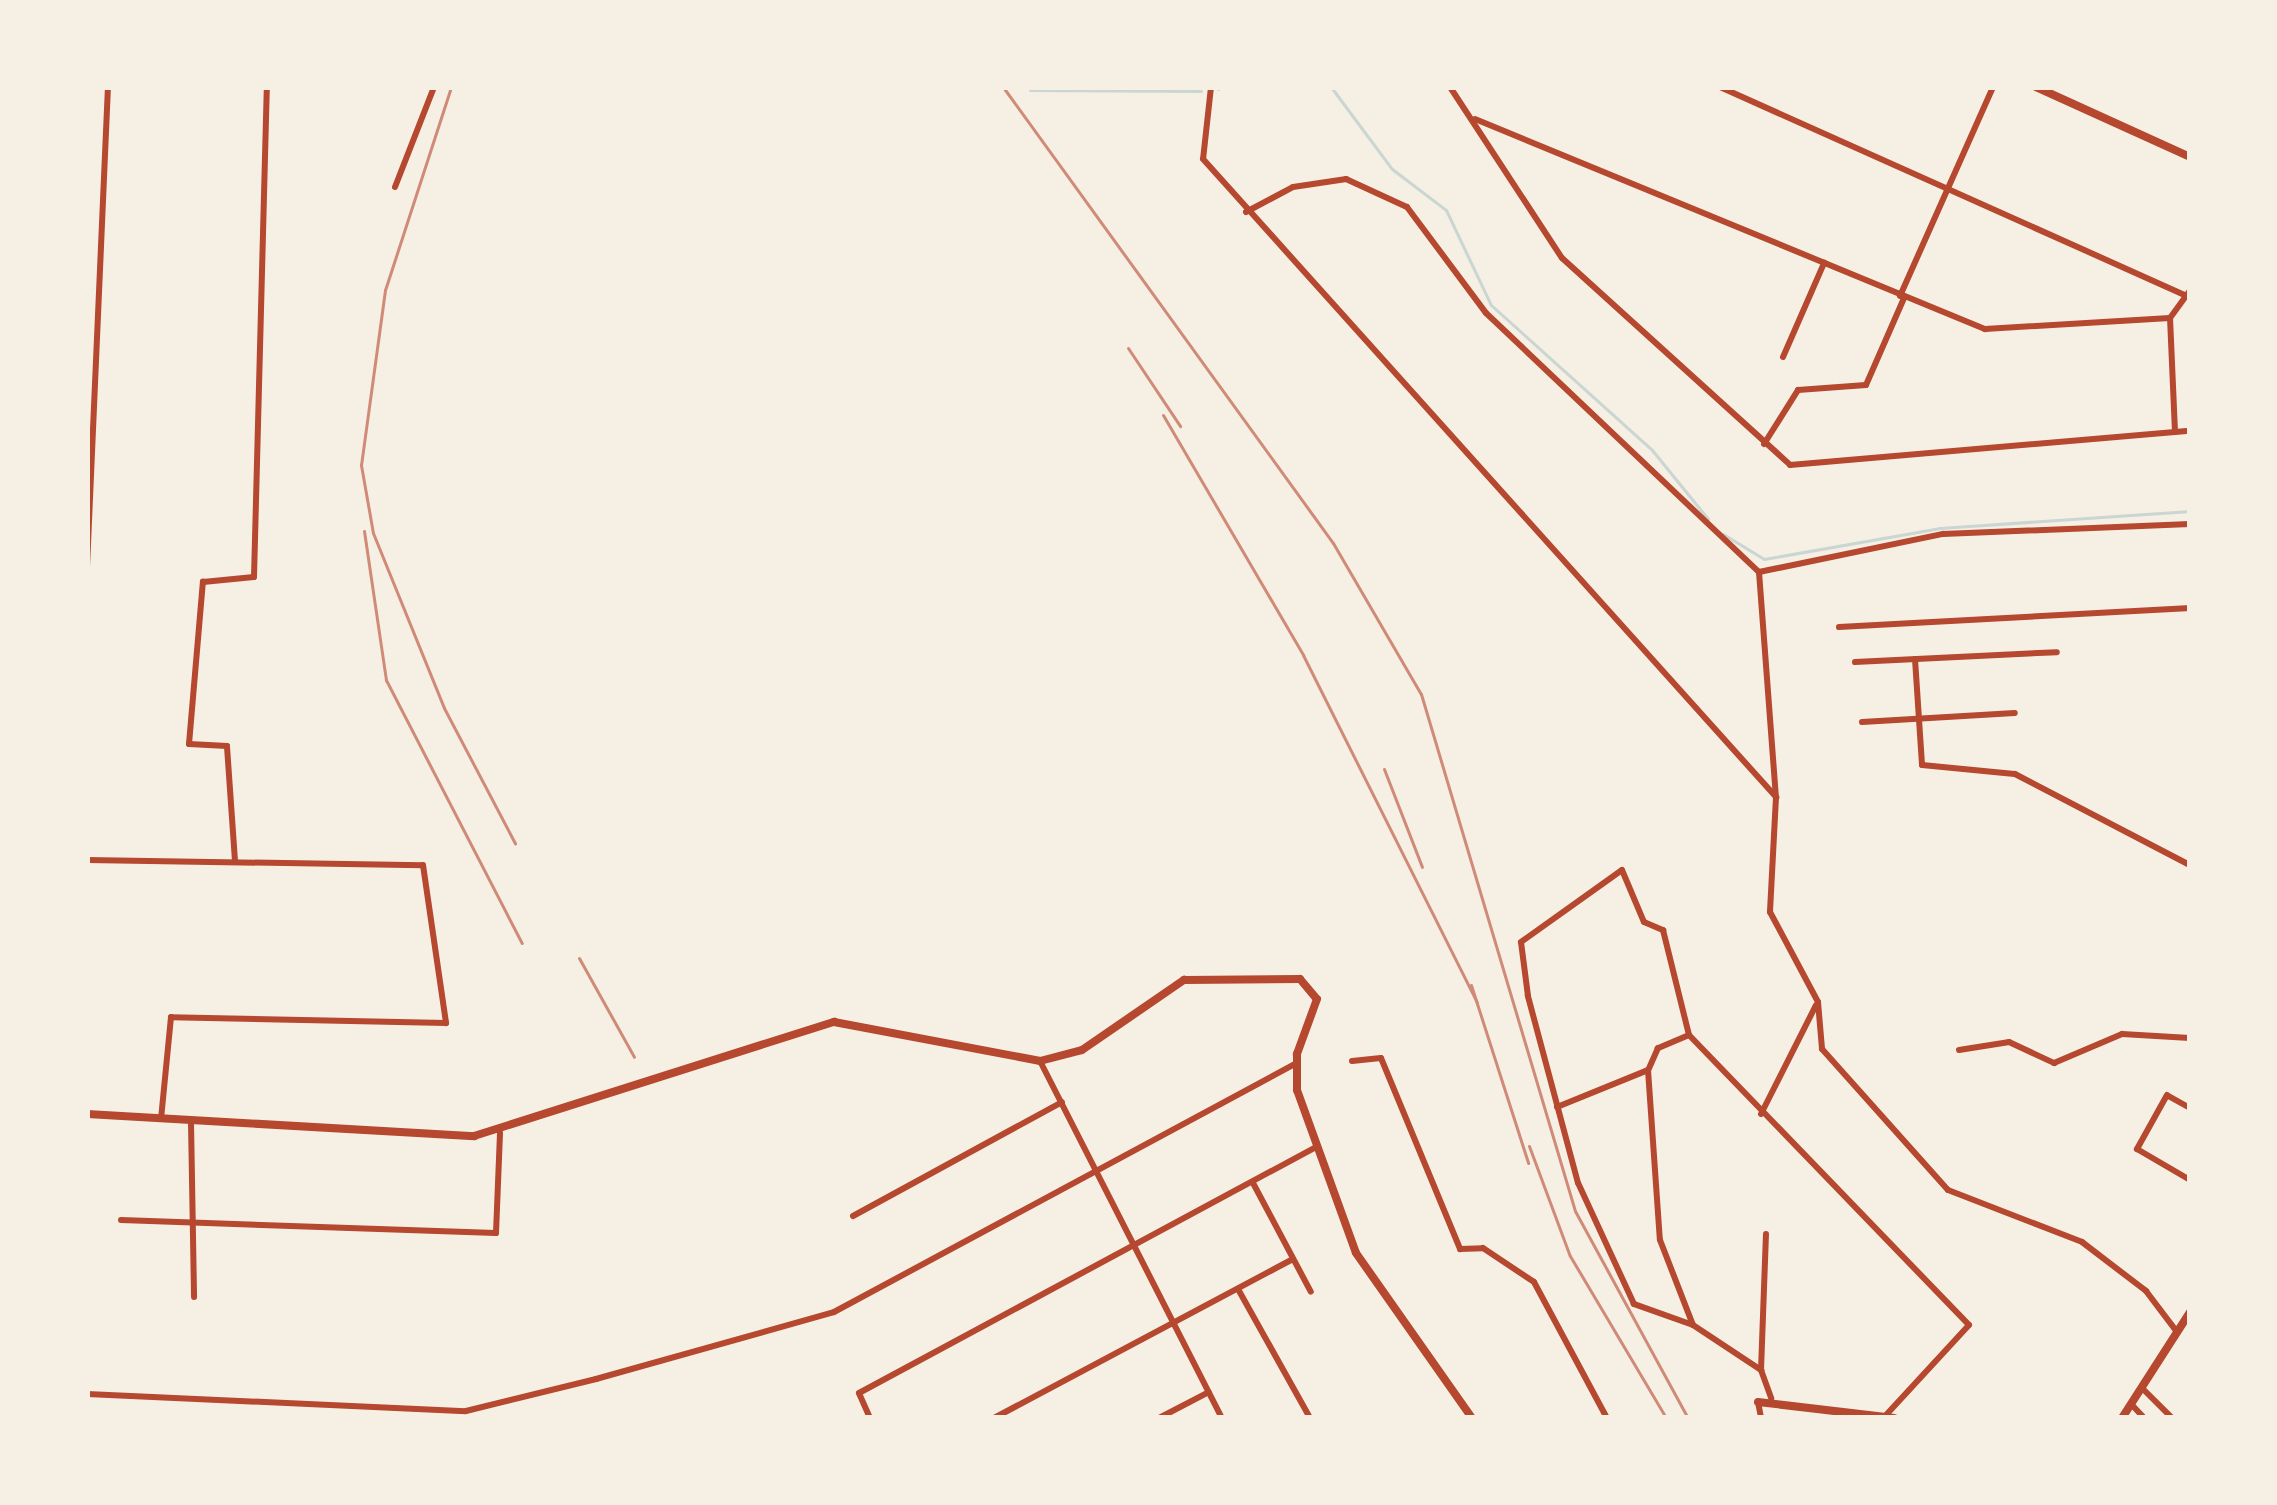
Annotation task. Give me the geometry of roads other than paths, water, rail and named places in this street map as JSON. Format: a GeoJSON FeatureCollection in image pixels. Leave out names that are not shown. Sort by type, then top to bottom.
{"type":"FeatureCollection","features":[{"type":"Feature","properties":{"kind":"street"},"geometry":{"type":"LineString","coordinates":[[87,567],[108,87]]}},
{"type":"Feature","properties":{"kind":"street"},"geometry":{"type":"LineString","coordinates":[[235,862],[227,746],[189,744],[203,582],[254,577],[267,87]]}},
{"type":"Feature","properties":{"kind":"street"},"geometry":{"type":"LineString","coordinates":[[395,187],[434,87]]}},
{"type":"Feature","properties":{"kind":"street"},"geometry":{"type":"LineString","coordinates":[[1211,87],[1203,159],[1776,797]]}},
{"type":"Feature","properties":{"kind":"street"},"geometry":{"type":"LineString","coordinates":[[1450,87],[1562,258],[1790,464],[2190,431]]}},
{"type":"Feature","properties":{"kind":"street"},"geometry":{"type":"LineString","coordinates":[[1720,87],[2188,293],[2170,318],[2175,432]]}},
{"type":"Feature","properties":{"kind":"street"},"geometry":{"type":"LineString","coordinates":[[1764,444],[1798,390],[1866,385],[1993,87]]}},
{"type":"Feature","properties":{"kind":"street"},"geometry":{"type":"LineString","coordinates":[[2036,87],[2190,157]]}},
{"type":"Feature","properties":{"kind":"street"},"geometry":{"type":"LineString","coordinates":[[1472,118],[1902,297],[2003,332],[2170,318]]}},
{"type":"Feature","properties":{"kind":"street"},"geometry":{"type":"LineString","coordinates":[[1246,212],[1293,187],[1346,179],[1407,208],[1486,313],[1760,572],[1776,797],[1770,912],[1818,1002],[1822,1049],[1948,1190],[2082,1242],[2146,1291],[2177,1332]]}},
{"type":"Feature","properties":{"kind":"street"},"geometry":{"type":"LineString","coordinates":[[1784,357],[1824,263]]}},
{"type":"Feature","properties":{"kind":"street"},"geometry":{"type":"LineString","coordinates":[[1760,572],[1943,534],[2190,524]]}},
{"type":"Feature","properties":{"kind":"street"},"geometry":{"type":"LineString","coordinates":[[1839,628],[2190,608]]}},
{"type":"Feature","properties":{"kind":"street"},"geometry":{"type":"LineString","coordinates":[[1855,662],[2057,652]]}},
{"type":"Feature","properties":{"kind":"street"},"geometry":{"type":"LineString","coordinates":[[1915,658],[1922,766],[2015,774],[2190,865]]}},
{"type":"Feature","properties":{"kind":"street"},"geometry":{"type":"LineString","coordinates":[[1862,722],[2015,713]]}},
{"type":"Feature","properties":{"kind":"street"},"geometry":{"type":"LineString","coordinates":[[87,860],[423,865],[446,1023],[171,1017],[161,1120]]}},
{"type":"Feature","properties":{"kind":"street"},"geometry":{"type":"LineString","coordinates":[[1761,1370],[1693,1324],[1634,1304],[1556,1107],[1521,942],[1622,870],[1644,922],[1663,930],[1689,1034],[1969,1325],[1890,1416],[1772,1398],[1758,1402],[1761,1418]]}},
{"type":"Feature","properties":{"kind":"street"},"geometry":{"type":"LineString","coordinates":[[87,1114],[500,1132],[834,1022],[1040,1061],[1082,1050],[1195,977],[1308,981],[1317,995],[1295,1064],[1318,1147],[1369,1280],[1472,1418]]}},
{"type":"Feature","properties":{"kind":"street"},"geometry":{"type":"LineString","coordinates":[[1762,1114],[1818,1002]]}},
{"type":"Feature","properties":{"kind":"street"},"geometry":{"type":"LineString","coordinates":[[1689,1034],[1658,1048],[1648,1070],[1660,1240],[1693,1324]]}},
{"type":"Feature","properties":{"kind":"street"},"geometry":{"type":"LineString","coordinates":[[1959,1050],[2009,1042],[2054,1063],[2122,1034],[2190,1038]]}},
{"type":"Feature","properties":{"kind":"street"},"geometry":{"type":"LineString","coordinates":[[1352,1061],[1381,1058],[1460,1249],[1483,1249],[1534,1282],[1607,1418]]}},
{"type":"Feature","properties":{"kind":"street"},"geometry":{"type":"LineString","coordinates":[[1040,1061],[1103,1174],[1222,1418]]}},
{"type":"Feature","properties":{"kind":"street"},"geometry":{"type":"LineString","coordinates":[[87,1394],[466,1415],[834,1312],[1103,1174],[1295,1064]]}},
{"type":"Feature","properties":{"kind":"street"},"geometry":{"type":"LineString","coordinates":[[1556,1107],[1648,1070]]}},
{"type":"Feature","properties":{"kind":"street"},"geometry":{"type":"LineString","coordinates":[[2190,1108],[2167,1095],[2137,1149],[2190,1180]]}},
{"type":"Feature","properties":{"kind":"street"},"geometry":{"type":"LineString","coordinates":[[854,1216],[1062,1102]]}},
{"type":"Feature","properties":{"kind":"street"},"geometry":{"type":"LineString","coordinates":[[191,1122],[194,1297]]}},
{"type":"Feature","properties":{"kind":"street"},"geometry":{"type":"LineString","coordinates":[[122,1220],[496,1233],[500,1132]]}},
{"type":"Feature","properties":{"kind":"street"},"geometry":{"type":"LineString","coordinates":[[870,1418],[859,1394],[1318,1147]]}},
{"type":"Feature","properties":{"kind":"street"},"geometry":{"type":"LineString","coordinates":[[1253,1183],[1311,1292]]}},
{"type":"Feature","properties":{"kind":"street"},"geometry":{"type":"LineString","coordinates":[[1766,1234],[1761,1370],[1772,1398]]}},
{"type":"Feature","properties":{"kind":"street"},"geometry":{"type":"LineString","coordinates":[[994,1418],[1291,1261]]}},
{"type":"Feature","properties":{"kind":"street"},"geometry":{"type":"LineString","coordinates":[[1238,1289],[1310,1418]]}},
{"type":"Feature","properties":{"kind":"street"},"geometry":{"type":"LineString","coordinates":[[2122,1418],[2190,1312]]}},
{"type":"Feature","properties":{"kind":"street"},"geometry":{"type":"LineString","coordinates":[[2143,1389],[2172,1418]]}},
{"type":"Feature","properties":{"kind":"street"},"geometry":{"type":"LineString","coordinates":[[1159,1418],[1209,1392]]}},
{"type":"Feature","properties":{"kind":"street"},"geometry":{"type":"LineString","coordinates":[[2132,1405],[2144,1418]]}},
{"type":"Feature","properties":{"kind":"waterway"},"geometry":{"type":"LineString","coordinates":[[1218,89],[1222,87]]}},
{"type":"Feature","properties":{"kind":"waterway"},"geometry":{"type":"LineString","coordinates":[[1331,87],[1392,169],[1446,210],[1491,305],[1652,450],[1708,519]]}},
{"type":"Feature","properties":{"kind":"waterway"},"geometry":{"type":"LineString","coordinates":[[1030,90],[1201,91]]}},
{"type":"Feature","properties":{"kind":"waterway"},"geometry":{"type":"LineString","coordinates":[[1723,534],[1764,559],[1940,528],[2190,511]]}},
{"type":"Feature","properties":{"kind":"railway"},"geometry":{"type":"LineString","coordinates":[[451,87],[385,290],[361,465],[373,533],[444,708],[515,843]]}},
{"type":"Feature","properties":{"kind":"railway"},"geometry":{"type":"LineString","coordinates":[[1003,87],[1333,543],[1421,694],[1575,1211],[1688,1418]]}},
{"type":"Feature","properties":{"kind":"railway"},"geometry":{"type":"LineString","coordinates":[[1128,348],[1180,426]]}},
{"type":"Feature","properties":{"kind":"railway"},"geometry":{"type":"LineString","coordinates":[[1163,415],[1303,655],[1477,1002]]}},
{"type":"Feature","properties":{"kind":"railway"},"geometry":{"type":"LineString","coordinates":[[364,531],[386,680],[522,943]]}},
{"type":"Feature","properties":{"kind":"railway"},"geometry":{"type":"LineString","coordinates":[[1384,769],[1422,867]]}},
{"type":"Feature","properties":{"kind":"railway"},"geometry":{"type":"LineString","coordinates":[[579,958],[634,1057]]}},
{"type":"Feature","properties":{"kind":"railway"},"geometry":{"type":"LineString","coordinates":[[1471,985],[1528,1163]]}},
{"type":"Feature","properties":{"kind":"railway"},"geometry":{"type":"LineString","coordinates":[[1529,1146],[1570,1256],[1666,1418]]}}]}
